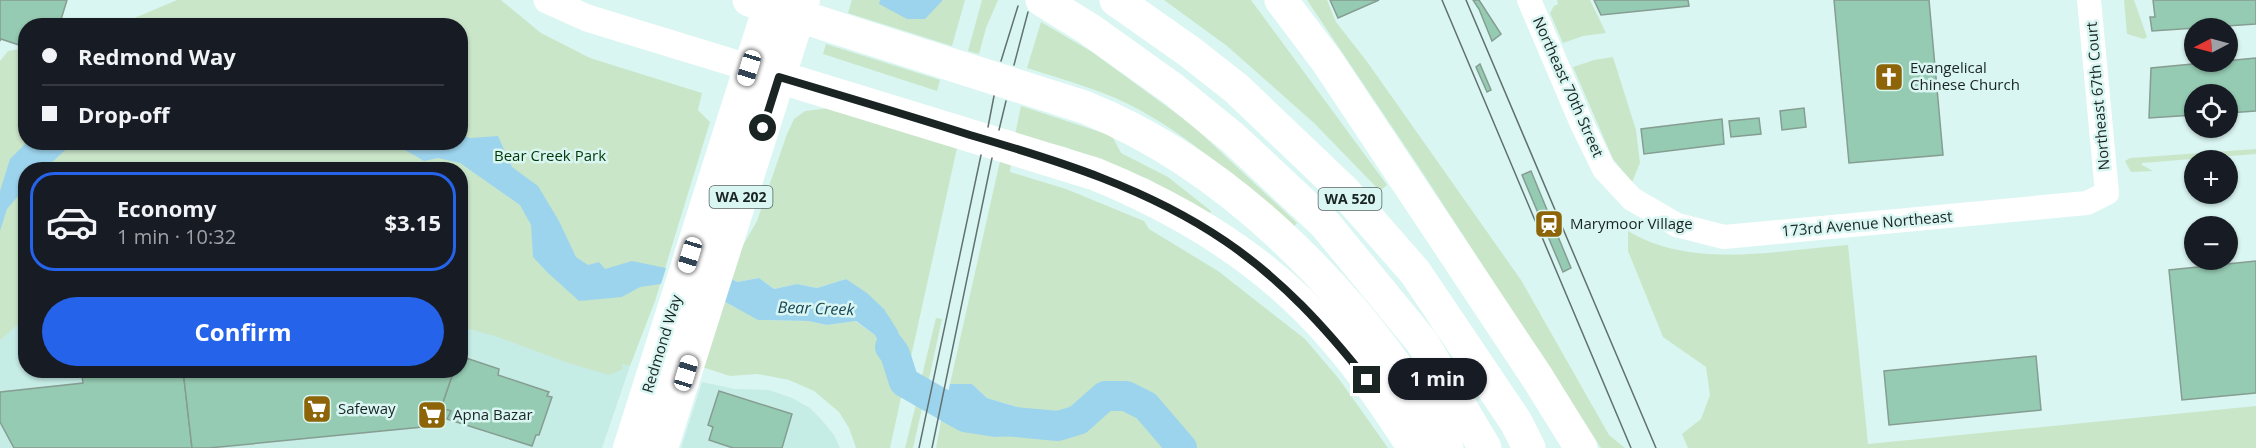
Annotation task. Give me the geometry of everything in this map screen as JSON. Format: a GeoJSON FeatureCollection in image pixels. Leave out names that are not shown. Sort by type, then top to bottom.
{"type":"FeatureCollection","features":[{"type":"Feature","properties":{"kind":"highway"},"geometry":{"type":"LineString","coordinates":[[749,0],[1066,101],[1134,129],[1185,161],[1216,181],[1282,237],[1341,296],[1391,358],[1447,448]]}},
{"type":"Feature","properties":{"kind":"highway","name":"WA 520"},"geometry":{"type":"LineString","coordinates":[[1042,0],[1089,28],[1173,88],[1225,131],[1325,224],[1422,342],[1485,448]]}},
{"type":"Feature","properties":{"kind":"highway","name":"WA 520"},"geometry":{"type":"LineString","coordinates":[[1116,0],[1238,89],[1344,191],[1415,272],[1516,422],[1529,448]]}},
{"type":"Feature","properties":{"kind":"highway"},"geometry":{"type":"LineString","coordinates":[[1281,0],[1327,61],[1537,377],[1581,448]]}},
{"type":"Feature","properties":{"kind":"highway"},"geometry":{"type":"LineString","coordinates":[[764,72],[1095,174],[1139,192],[1200,226],[1249,258],[1296,299],[1335,339],[1378,394],[1414,448]]}},
{"type":"Feature","properties":{"kind":"main road"},"geometry":{"type":"LineString","coordinates":[[547,0],[587,18],[764,72]]}},
{"type":"Feature","properties":{"kind":"main road","name":"Redmond Way"},"geometry":{"type":"LineString","coordinates":[[662,448],[720,265],[764,72],[771,0]]}},
{"type":"Feature","properties":{"kind":"main road","name":"Redmond Way"},"geometry":{"type":"LineString","coordinates":[[629,448],[690,255],[764,72],[804,0]]}},
{"type":"Feature","properties":{"kind":"street","name":"Northeast 70th Street"},"geometry":{"type":"LineString","coordinates":[[1529,0],[1582,124],[1605,169],[1632,199]]}},
{"type":"Feature","properties":{"kind":"street","name":"Northeast 67th Court"},"geometry":{"type":"LineString","coordinates":[[2089,0],[2107,193]]}},
{"type":"Feature","properties":{"kind":"street","name":"173rd Avenue Northeast"},"geometry":{"type":"LineString","coordinates":[[1632,199],[1677,225],[1724,237],[2087,203],[2107,193]]}},
{"type":"Feature","properties":{"kind":"shaded area"},"geometry":{"type":"Polygon","coordinates":[[[18,312],[18,378],[468,378],[468,323],[630,366],[602,448],[0,448],[0,327],[18,312]]]}},
{"type":"Feature","properties":{"kind":"shaded area"},"geometry":{"type":"Polygon","coordinates":[[[702,382],[735,389],[769,390],[792,398],[810,408],[821,419],[834,435],[840,448],[681,448],[702,382]]]}},
{"type":"Feature","properties":{"kind":"green space","name":"Bear Creek Park"},"geometry":{"type":"Polygon","coordinates":[[[177,0],[501,0],[541,33],[590,58],[702,93],[698,110],[710,122],[655,301],[630,366],[622,364],[623,369],[609,375],[468,329],[468,162],[18,162],[18,324],[0,340],[0,61],[8,51],[18,49],[18,150],[468,150],[468,18],[135,18],[177,0]]]}},
{"type":"Feature","properties":{"kind":"green space"},"geometry":{"type":"Polygon","coordinates":[[[852,0],[965,0],[952,46],[848,13],[852,0]]]}},
{"type":"Feature","properties":{"kind":"green space"},"geometry":{"type":"Polygon","coordinates":[[[982,0],[998,0],[986,28],[979,54],[968,51],[982,0]]]}},
{"type":"Feature","properties":{"kind":"green space"},"geometry":{"type":"Polygon","coordinates":[[[1164,0],[1251,0],[1387,185],[1380,191],[1314,123],[1227,46],[1164,0]]]}},
{"type":"Feature","properties":{"kind":"green space"},"geometry":{"type":"Polygon","coordinates":[[[1307,0],[1327,0],[1336,22],[1368,63],[1521,280],[1609,435],[1625,448],[1601,448],[1417,164],[1307,0]]]}},
{"type":"Feature","properties":{"kind":"green space"},"geometry":{"type":"Polygon","coordinates":[[[1557,0],[1590,0],[1606,33],[1583,36],[1563,43],[1550,13],[1558,4],[1557,0]]]}},
{"type":"Feature","properties":{"kind":"green space"},"geometry":{"type":"Polygon","coordinates":[[[2124,0],[2134,0],[2147,37],[2144,39],[2127,34],[2124,0]]]}},
{"type":"Feature","properties":{"kind":"green space"},"geometry":{"type":"Polygon","coordinates":[[[1041,22],[1092,52],[1192,125],[1297,223],[1292,229],[1238,181],[1161,122],[1127,103],[1027,68],[1041,22]]]}},
{"type":"Feature","properties":{"kind":"green space"},"geometry":{"type":"Polygon","coordinates":[[[826,44],[940,80],[937,91],[823,54],[826,44]]]}},
{"type":"Feature","properties":{"kind":"green space"},"geometry":{"type":"Polygon","coordinates":[[[1613,57],[1636,130],[1640,163],[1632,182],[1613,159],[1573,67],[1613,57]]]}},
{"type":"Feature","properties":{"kind":"green space"},"geometry":{"type":"Polygon","coordinates":[[[1021,106],[1112,136],[1121,153],[1168,177],[1211,211],[1209,215],[1148,179],[1065,147],[1015,135],[1021,106]]]}},
{"type":"Feature","properties":{"kind":"green space"},"geometry":{"type":"Polygon","coordinates":[[[830,108],[957,148],[909,366],[904,354],[846,279],[817,288],[797,284],[774,289],[759,278],[737,282],[727,276],[757,221],[794,119],[805,111],[830,108]]]}},
{"type":"Feature","properties":{"kind":"green space"},"geometry":{"type":"Polygon","coordinates":[[[2256,149],[2256,154],[2238,155],[2238,150],[2256,149]]]}},
{"type":"Feature","properties":{"kind":"green space"},"geometry":{"type":"Polygon","coordinates":[[[2184,154],[2184,160],[2142,163],[2153,171],[2131,172],[2125,161],[2130,158],[2184,154]]]}},
{"type":"Feature","properties":{"kind":"green space"},"geometry":{"type":"Polygon","coordinates":[[[1000,161],[1011,164],[1010,172],[1066,189],[1144,221],[1149,229],[1218,271],[1305,339],[1339,379],[1388,448],[936,448],[941,421],[963,432],[1050,417],[987,398],[972,384],[950,384],[1000,161]]]}},
{"type":"Feature","properties":{"kind":"green space"},"geometry":{"type":"Polygon","coordinates":[[[1628,231],[1653,243],[1707,254],[1764,253],[1848,245],[1868,444],[2256,406],[2256,448],[1688,448],[1682,434],[1701,419],[1710,395],[1706,367],[1663,337],[1628,251],[1628,231]]]}},
{"type":"Feature","properties":{"kind":"green space"},"geometry":{"type":"Polygon","coordinates":[[[720,299],[759,320],[808,321],[827,325],[855,321],[875,335],[902,393],[890,448],[856,448],[849,428],[839,412],[814,391],[789,380],[758,374],[730,376],[699,366],[720,299]]]}},
{"type":"Feature","properties":{"kind":"green space"},"geometry":{"type":"Polygon","coordinates":[[[936,318],[942,319],[928,383],[921,380],[936,318]]]}},
{"type":"Feature","properties":{"kind":"green space"},"geometry":{"type":"Polygon","coordinates":[[[917,400],[923,404],[913,448],[905,448],[917,400]]]}},
{"type":"Feature","properties":{"kind":"water"},"geometry":{"type":"Polygon","coordinates":[[[880,0],[942,1],[925,19],[907,19],[879,4],[880,0]]]}},
{"type":"Feature","properties":{"kind":"water"},"geometry":{"type":"Polygon","coordinates":[[[498,136],[512,167],[538,186],[559,221],[576,257],[588,265],[599,262],[605,269],[632,261],[666,268],[661,284],[640,287],[622,297],[579,301],[533,257],[531,225],[520,205],[468,169],[468,162],[438,158],[424,161],[405,150],[468,150],[468,137],[498,136]]]}},
{"type":"Feature","properties":{"kind":"water"},"geometry":{"type":"Polygon","coordinates":[[[19,150],[66,150],[52,162],[18,162],[18,196],[7,209],[0,231],[0,191],[10,159],[19,150]]]}},
{"type":"Feature","properties":{"kind":"water"},"geometry":{"type":"Polygon","coordinates":[[[727,276],[737,282],[759,278],[774,289],[797,284],[817,288],[846,279],[867,293],[884,309],[898,331],[909,366],[902,393],[875,335],[856,321],[827,325],[808,321],[758,320],[720,299],[727,276]]]}},
{"type":"Feature","properties":{"kind":"water"},"geometry":{"type":"Polygon","coordinates":[[[950,384],[972,384],[987,398],[1050,417],[1058,434],[995,437],[963,432],[941,421],[950,384]]]}},
{"type":"Feature","properties":{"kind":"building"},"geometry":{"type":"Polygon","coordinates":[[[0,0],[67,0],[61,18],[18,18],[18,45],[1,39],[0,41],[0,0]]]}},
{"type":"Feature","properties":{"kind":"building"},"geometry":{"type":"Polygon","coordinates":[[[1330,0],[1379,0],[1338,18],[1330,0]]]}},
{"type":"Feature","properties":{"kind":"building"},"geometry":{"type":"Polygon","coordinates":[[[1473,0],[1479,0],[1501,34],[1492,41],[1479,9],[1473,0]]]}},
{"type":"Feature","properties":{"kind":"building"},"geometry":{"type":"Polygon","coordinates":[[[1594,0],[1688,0],[1689,6],[1601,15],[1594,0]]]}},
{"type":"Feature","properties":{"kind":"building","name":"Evangelical Chinese Church"},"geometry":{"type":"Polygon","coordinates":[[[1834,0],[1929,0],[1943,155],[1849,163],[1834,0]]]}},
{"type":"Feature","properties":{"kind":"building"},"geometry":{"type":"Polygon","coordinates":[[[2153,0],[2256,0],[2256,24],[2238,25],[2238,18],[2184,18],[2184,29],[2152,31],[2150,17],[2155,17],[2153,0]]]}},
{"type":"Feature","properties":{"kind":"building"},"geometry":{"type":"Polygon","coordinates":[[[2256,58],[2256,111],[2238,112],[2238,84],[2184,84],[2184,116],[2149,118],[2151,68],[2184,65],[2184,72],[2238,72],[2238,60],[2256,58]]]}},
{"type":"Feature","properties":{"kind":"building"},"geometry":{"type":"Polygon","coordinates":[[[1480,64],[1491,90],[1487,92],[1476,67],[1480,64]]]}},
{"type":"Feature","properties":{"kind":"building"},"geometry":{"type":"Polygon","coordinates":[[[1804,108],[1806,127],[1782,130],[1780,111],[1804,108]]]}},
{"type":"Feature","properties":{"kind":"building"},"geometry":{"type":"Polygon","coordinates":[[[1759,118],[1761,134],[1731,137],[1729,121],[1759,118]]]}},
{"type":"Feature","properties":{"kind":"building"},"geometry":{"type":"Polygon","coordinates":[[[1722,119],[1724,144],[1644,154],[1641,129],[1722,119]]]}},
{"type":"Feature","properties":{"kind":"building"},"geometry":{"type":"Polygon","coordinates":[[[1531,171],[1571,268],[1563,272],[1522,175],[1531,171]]]}},
{"type":"Feature","properties":{"kind":"building"},"geometry":{"type":"Polygon","coordinates":[[[2256,261],[2256,393],[2182,400],[2169,270],[2238,270],[2238,263],[2256,261]]]}},
{"type":"Feature","properties":{"kind":"building"},"geometry":{"type":"Polygon","coordinates":[[[2036,356],[2041,410],[1889,425],[1884,371],[2036,356]]]}},
{"type":"Feature","properties":{"kind":"building"},"geometry":{"type":"Polygon","coordinates":[[[468,359],[499,369],[498,375],[549,392],[547,396],[552,397],[539,435],[536,435],[532,446],[447,419],[451,411],[441,408],[451,378],[468,378],[468,359]]]}},
{"type":"Feature","properties":{"kind":"building"},"geometry":{"type":"Polygon","coordinates":[[[82,378],[184,378],[192,448],[14,448],[0,422],[0,392],[83,383],[82,378]]]}},
{"type":"Feature","properties":{"kind":"building","name":"Safeway"},"geometry":{"type":"Polygon","coordinates":[[[184,378],[451,378],[441,408],[451,411],[443,425],[192,448],[184,378]]]}},
{"type":"Feature","properties":{"kind":"building"},"geometry":{"type":"Polygon","coordinates":[[[719,391],[792,414],[782,448],[733,448],[709,440],[713,427],[708,425],[719,391]]]}},
{"type":"Feature","properties":{"kind":"waterway","name":"Bear Creek"},"geometry":{"type":"LineString","coordinates":[[890,347],[895,354],[904,382],[965,417],[1058,426],[1078,420],[1105,396],[1126,396],[1146,406],[1182,448]]}},
{"type":"Feature","properties":{"kind":"tram line"},"geometry":{"type":"LineString","coordinates":[[1442,0],[1631,448]]}},
{"type":"Feature","properties":{"kind":"tram line"},"geometry":{"type":"LineString","coordinates":[[1466,0],[1656,448]]}},
{"type":"Feature","properties":{"kind":"tram line"},"geometry":{"type":"LineString","coordinates":[[1001,61],[1018,6]]}},
{"type":"Feature","properties":{"kind":"tram line"},"geometry":{"type":"LineString","coordinates":[[1014,65],[1028,12]]}},
{"type":"Feature","properties":{"kind":"tram line"},"geometry":{"type":"LineString","coordinates":[[988,127],[994,96]]}},
{"type":"Feature","properties":{"kind":"tram line"},"geometry":{"type":"LineString","coordinates":[[999,130],[1006,101]]}},
{"type":"Feature","properties":{"kind":"tram line"},"geometry":{"type":"LineString","coordinates":[[919,448],[981,155]]}},
{"type":"Feature","properties":{"kind":"tram line"},"geometry":{"type":"LineString","coordinates":[[932,448],[992,158]]}},
{"type":"Feature","properties":{"kind":"place","name":"Evangelical Chinese Church"},"geometry":{"type":"Point","coordinates":[1889,77]}},
{"type":"Feature","properties":{"kind":"place","name":"Marymoor Village"},"geometry":{"type":"Point","coordinates":[1549,224]}},
{"type":"Feature","properties":{"kind":"place","name":"Safeway"},"geometry":{"type":"Point","coordinates":[317,409]}},
{"type":"Feature","properties":{"kind":"place","name":"Apna Bazar"},"geometry":{"type":"Point","coordinates":[432,415]}},
{"type":"Feature","properties":{"kind":"route"},"geometry":{"type":"LineString","coordinates":[[763,128],[779,77],[1030,153],[1116,182],[1164,205],[1224,240],[1249,258],[1316,318],[1367,380]]}}]}
